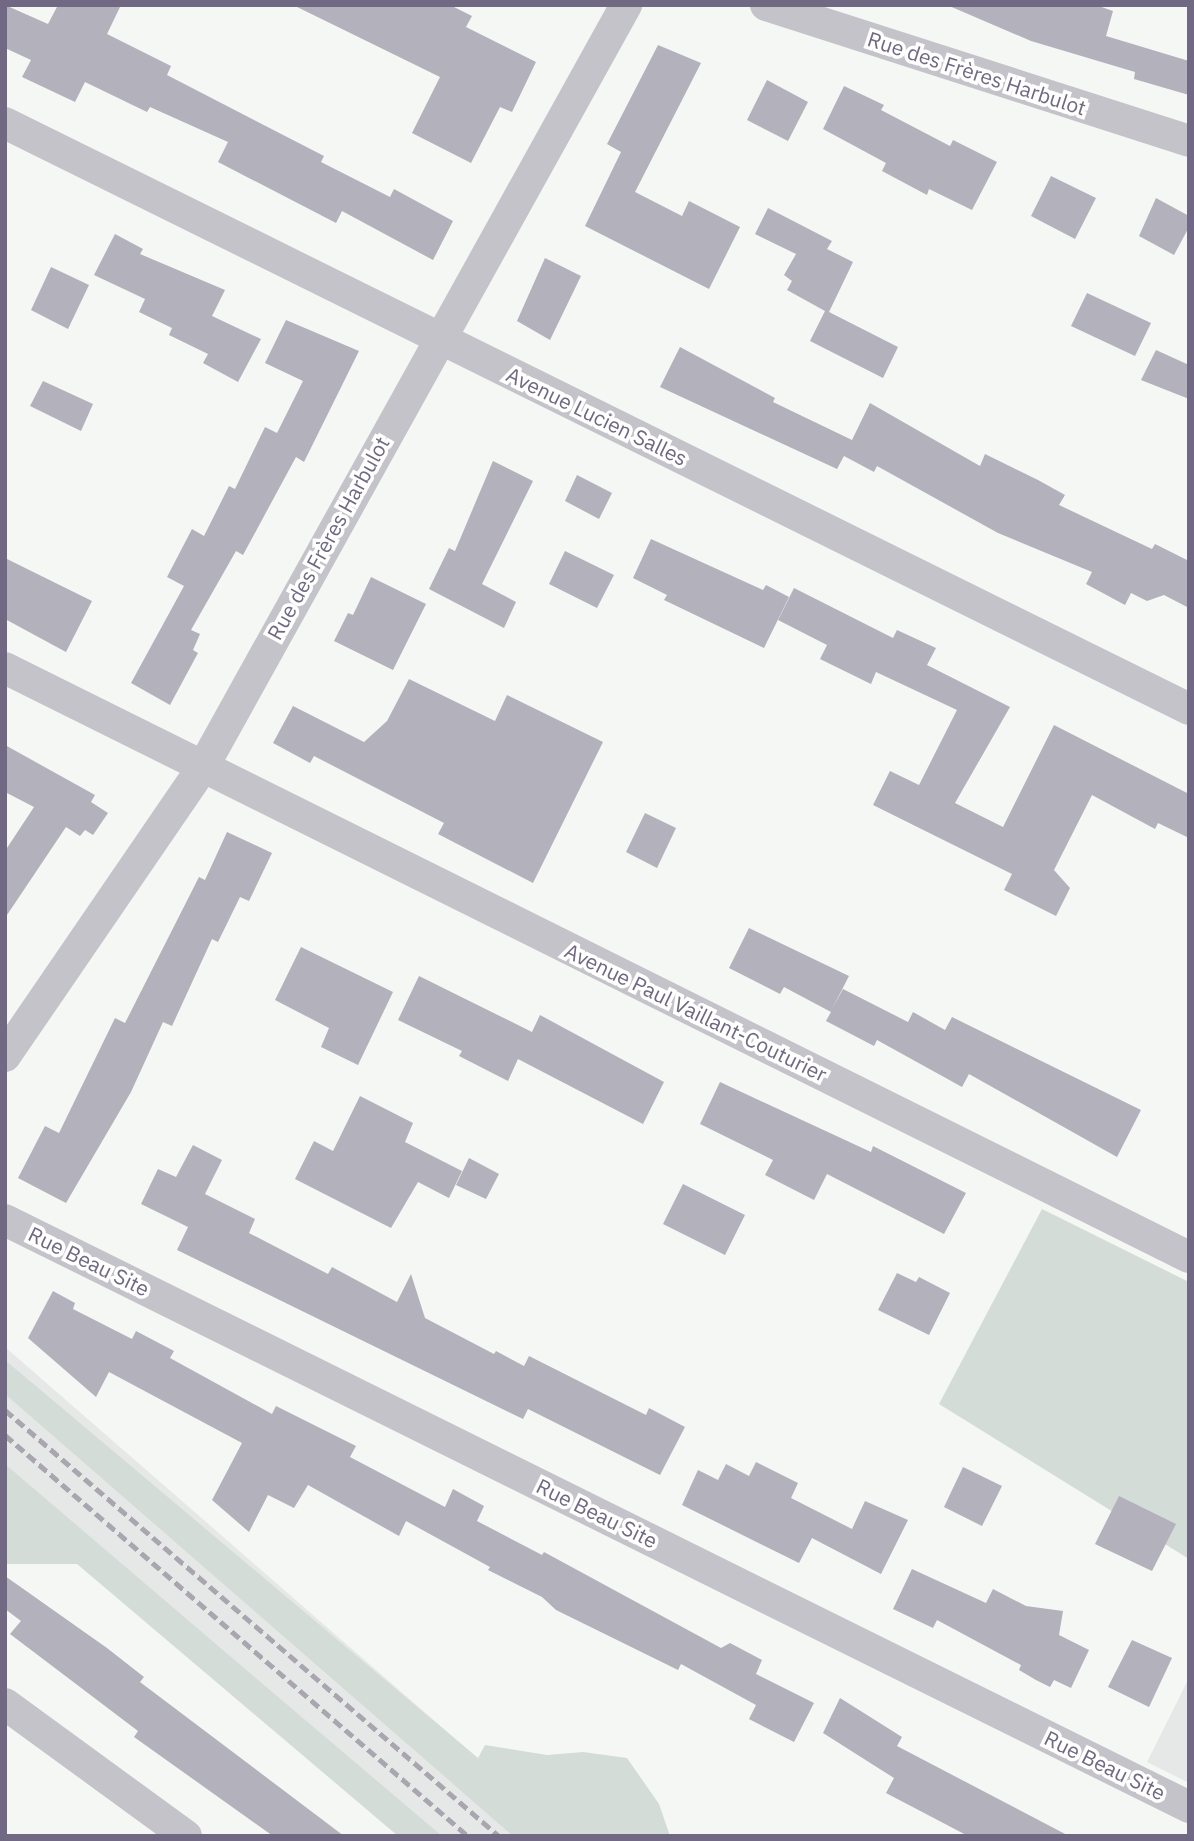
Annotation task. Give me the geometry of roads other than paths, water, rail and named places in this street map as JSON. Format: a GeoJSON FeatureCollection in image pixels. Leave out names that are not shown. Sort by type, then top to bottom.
{"type":"FeatureCollection","features":[{"type":"Feature","properties":{"kind":"street","name":"Rue des Frères Harbulot"},"geometry":{"type":"LineString","coordinates":[[5,1056],[203,767],[438,338],[625,5]]}},
{"type":"Feature","properties":{"kind":"street","name":"Rue des Frères Harbulot"},"geometry":{"type":"LineString","coordinates":[[766,5],[1189,141]]}},
{"type":"Feature","properties":{"kind":"street","name":"Avenue Lucien Salles"},"geometry":{"type":"LineString","coordinates":[[5,123],[1189,709]]}},
{"type":"Feature","properties":{"kind":"street","name":"Avenue Paul Vaillant-Couturier"},"geometry":{"type":"LineString","coordinates":[[5,668],[1189,1257]]}},
{"type":"Feature","properties":{"kind":"street","name":"Rue Beau Site"},"geometry":{"type":"LineString","coordinates":[[5,1220],[1189,1807]]}},
{"type":"Feature","properties":{"kind":"street"},"geometry":{"type":"LineString","coordinates":[[5,1704],[186,1836]]}},
{"type":"Feature","properties":{"kind":"railway"},"geometry":{"type":"LineString","coordinates":[[5,1410],[499,1836]]}},
{"type":"Feature","properties":{"kind":"railway"},"geometry":{"type":"LineString","coordinates":[[5,1435],[468,1836]]}}]}
